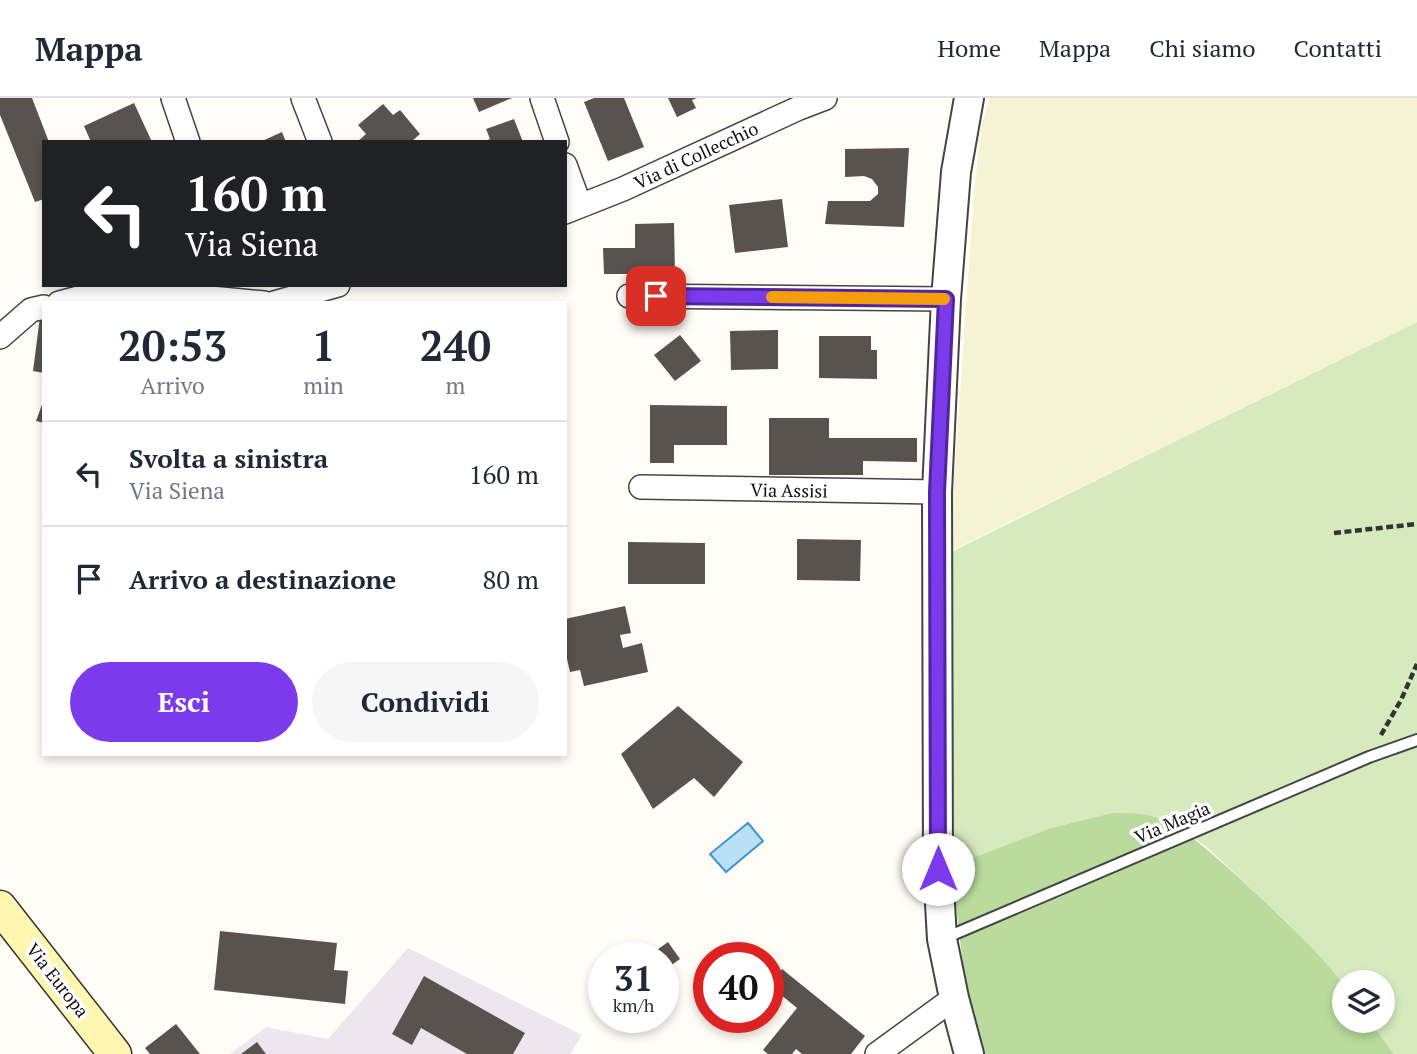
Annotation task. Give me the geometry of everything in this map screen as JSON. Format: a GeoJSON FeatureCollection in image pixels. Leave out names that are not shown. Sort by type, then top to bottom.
{"type":"FeatureCollection","features":[{"type":"Feature","properties":{"kind":"main road","name":"Via Europa"},"geometry":{"type":"LineString","coordinates":[[0,907],[115,1054]]}},
{"type":"Feature","properties":{"kind":"street"},"geometry":{"type":"LineString","coordinates":[[173,98],[187,140]]}},
{"type":"Feature","properties":{"kind":"street"},"geometry":{"type":"LineString","coordinates":[[303,98],[319,140]]}},
{"type":"Feature","properties":{"kind":"street"},"geometry":{"type":"LineString","coordinates":[[542,98],[556,140]]}},
{"type":"Feature","properties":{"kind":"street","name":"Via di Collecchio"},"geometry":{"type":"LineString","coordinates":[[572,209],[623,189],[825,98]]}},
{"type":"Feature","properties":{"kind":"street"},"geometry":{"type":"LineString","coordinates":[[968,98],[956,172],[946,299],[937,492],[938,855],[942,939],[969,1054]]}},
{"type":"Feature","properties":{"kind":"street"},"geometry":{"type":"LineString","coordinates":[[567,178],[572,209]]}},
{"type":"Feature","properties":{"kind":"street"},"geometry":{"type":"LineString","coordinates":[[281,301],[331,287]]}},
{"type":"Feature","properties":{"kind":"street"},"geometry":{"type":"LineString","coordinates":[[66,301],[93,293],[247,296]]}},
{"type":"Feature","properties":{"kind":"street"},"geometry":{"type":"LineString","coordinates":[[629,296],[946,299]]}},
{"type":"Feature","properties":{"kind":"street"},"geometry":{"type":"LineString","coordinates":[[0,337],[31,310],[42,307]]}},
{"type":"Feature","properties":{"kind":"street","name":"Via Assisi"},"geometry":{"type":"LineString","coordinates":[[641,487],[937,492]]}},
{"type":"Feature","properties":{"kind":"street"},"geometry":{"type":"LineString","coordinates":[[877,1054],[954,998]]}},
{"type":"Feature","properties":{"kind":"lane","name":"Via Magia"},"geometry":{"type":"LineString","coordinates":[[942,939],[1369,757],[1417,740]]}},
{"type":"Feature","properties":{"kind":"path"},"geometry":{"type":"LineString","coordinates":[[1334,533],[1417,524]]}},
{"type":"Feature","properties":{"kind":"path"},"geometry":{"type":"LineString","coordinates":[[1369,757],[1401,700],[1417,663]]}},
{"type":"Feature","properties":{"kind":"shaded area"},"geometry":{"type":"Polygon","coordinates":[[[990,98],[1417,98],[1417,322],[949,552],[974,193],[981,127],[990,98]]]}},
{"type":"Feature","properties":{"kind":"shaded area"},"geometry":{"type":"Polygon","coordinates":[[[408,948],[582,1035],[570,1054],[230,1054],[266,1027],[328,1039],[408,948]]]}},
{"type":"Feature","properties":{"kind":"green space"},"geometry":{"type":"Polygon","coordinates":[[[1417,322],[1417,1054],[1394,1054],[1379,1033],[1395,1033],[1395,970],[1332,970],[1332,972],[1289,924],[1208,848],[1176,825],[1112,813],[1051,828],[951,866],[949,553],[1417,322]]]}},
{"type":"Feature","properties":{"kind":"green space"},"geometry":{"type":"Polygon","coordinates":[[[1112,813],[1129,813],[1158,818],[1188,834],[1266,903],[1332,970],[1332,1033],[1379,1033],[1394,1054],[983,1054],[968,1007],[951,866],[1051,828],[1112,813]]]}},
{"type":"Feature","properties":{"kind":"water"},"geometry":{"type":"Polygon","coordinates":[[[748,823],[763,841],[726,872],[710,854],[748,823]]]}},
{"type":"Feature","properties":{"kind":"building"},"geometry":{"type":"Polygon","coordinates":[[[0,98],[32,98],[48,140],[42,140],[42,200],[35,202],[0,115],[0,98]]]}},
{"type":"Feature","properties":{"kind":"building"},"geometry":{"type":"Polygon","coordinates":[[[473,98],[512,98],[479,112],[473,98]]]}},
{"type":"Feature","properties":{"kind":"building"},"geometry":{"type":"Polygon","coordinates":[[[594,98],[624,98],[644,147],[608,161],[584,102],[594,98]]]}},
{"type":"Feature","properties":{"kind":"building"},"geometry":{"type":"Polygon","coordinates":[[[668,98],[697,98],[692,100],[696,108],[677,117],[668,98]]]}},
{"type":"Feature","properties":{"kind":"building"},"geometry":{"type":"Polygon","coordinates":[[[134,103],[151,140],[90,140],[84,126],[134,103]]]}},
{"type":"Feature","properties":{"kind":"building"},"geometry":{"type":"Polygon","coordinates":[[[383,104],[393,115],[400,110],[420,134],[413,140],[359,140],[366,134],[358,125],[383,104]]]}},
{"type":"Feature","properties":{"kind":"building"},"geometry":{"type":"Polygon","coordinates":[[[514,119],[522,140],[488,140],[490,139],[486,129],[514,119]]]}},
{"type":"Feature","properties":{"kind":"building"},"geometry":{"type":"Polygon","coordinates":[[[282,132],[285,140],[264,140],[282,132]]]}},
{"type":"Feature","properties":{"kind":"building"},"geometry":{"type":"Polygon","coordinates":[[[909,148],[904,227],[825,224],[828,201],[870,201],[878,194],[878,187],[872,179],[864,176],[845,177],[845,149],[909,148]]]}},
{"type":"Feature","properties":{"kind":"building"},"geometry":{"type":"Polygon","coordinates":[[[782,199],[788,247],[735,253],[729,205],[782,199]]]}},
{"type":"Feature","properties":{"kind":"building"},"geometry":{"type":"Polygon","coordinates":[[[674,223],[675,274],[604,274],[603,248],[635,248],[635,224],[674,223]]]}},
{"type":"Feature","properties":{"kind":"building"},"geometry":{"type":"Polygon","coordinates":[[[40,317],[42,373],[33,371],[40,317]]]}},
{"type":"Feature","properties":{"kind":"building"},"geometry":{"type":"Polygon","coordinates":[[[778,330],[778,369],[731,370],[730,331],[778,330]]]}},
{"type":"Feature","properties":{"kind":"building"},"geometry":{"type":"Polygon","coordinates":[[[680,335],[701,361],[675,381],[654,355],[680,335]]]}},
{"type":"Feature","properties":{"kind":"building"},"geometry":{"type":"Polygon","coordinates":[[[819,336],[871,336],[871,350],[877,350],[877,379],[819,378],[819,336]]]}},
{"type":"Feature","properties":{"kind":"building"},"geometry":{"type":"Polygon","coordinates":[[[42,404],[42,422],[36,421],[42,404]]]}},
{"type":"Feature","properties":{"kind":"building"},"geometry":{"type":"Polygon","coordinates":[[[650,405],[727,406],[727,445],[674,445],[674,463],[650,463],[650,405]]]}},
{"type":"Feature","properties":{"kind":"building"},"geometry":{"type":"Polygon","coordinates":[[[769,418],[829,418],[829,438],[917,438],[917,462],[863,461],[863,475],[769,475],[769,418]]]}},
{"type":"Feature","properties":{"kind":"building"},"geometry":{"type":"Polygon","coordinates":[[[797,539],[861,540],[860,581],[797,580],[797,539]]]}},
{"type":"Feature","properties":{"kind":"building"},"geometry":{"type":"Polygon","coordinates":[[[628,542],[705,543],[705,584],[628,584],[628,542]]]}},
{"type":"Feature","properties":{"kind":"building"},"geometry":{"type":"Polygon","coordinates":[[[625,606],[631,633],[620,635],[623,648],[642,643],[648,672],[584,686],[580,670],[570,672],[567,659],[567,619],[625,606]]]}},
{"type":"Feature","properties":{"kind":"building"},"geometry":{"type":"Polygon","coordinates":[[[678,706],[743,762],[714,797],[694,778],[653,809],[621,754],[678,706]]]}},
{"type":"Feature","properties":{"kind":"building"},"geometry":{"type":"Polygon","coordinates":[[[220,931],[337,943],[334,970],[348,971],[345,1004],[214,990],[220,931]]]}},
{"type":"Feature","properties":{"kind":"building"},"geometry":{"type":"Polygon","coordinates":[[[784,971],[865,1036],[851,1054],[802,1054],[796,1049],[792,1054],[768,1054],[763,1050],[777,1033],[784,1033],[784,1024],[797,1008],[784,997],[784,971]]]}},
{"type":"Feature","properties":{"kind":"building"},"geometry":{"type":"Polygon","coordinates":[[[424,976],[525,1033],[513,1054],[467,1054],[421,1028],[412,1045],[392,1034],[424,976]]]}},
{"type":"Feature","properties":{"kind":"building"},"geometry":{"type":"Polygon","coordinates":[[[176,1024],[200,1054],[150,1054],[145,1048],[176,1024]]]}},
{"type":"Feature","properties":{"kind":"building"},"geometry":{"type":"Polygon","coordinates":[[[257,1042],[266,1054],[241,1054],[257,1042]]]}},
{"type":"Feature","properties":{"kind":"slow traffic"},"geometry":{"type":"LineString","coordinates":[[772,297],[944,299]]}},
{"type":"Feature","properties":{"kind":"route"},"geometry":{"type":"LineString","coordinates":[[656,296],[946,299],[937,492],[938,869]]}}]}
